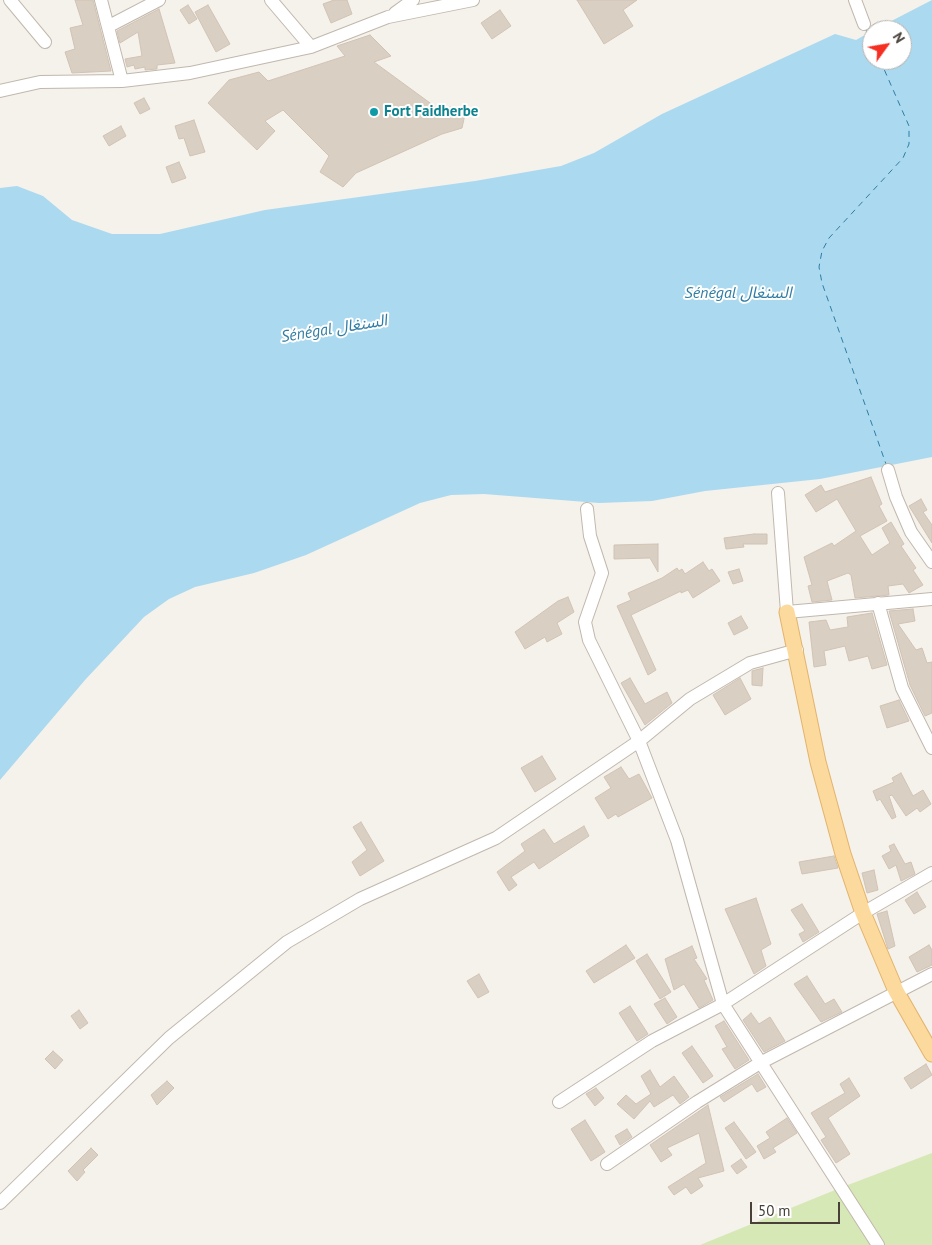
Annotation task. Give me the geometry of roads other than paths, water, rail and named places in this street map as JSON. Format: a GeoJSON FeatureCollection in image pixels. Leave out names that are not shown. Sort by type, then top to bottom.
{"type":"FeatureCollection","features":[{"type":"Feature","properties":{"kind":"main road"},"geometry":{"type":"LineString","coordinates":[[787,612],[828,805],[863,913],[896,991],[932,1054]]}},
{"type":"Feature","properties":{"kind":"street"},"geometry":{"type":"LineString","coordinates":[[10,0],[45,42]]}},
{"type":"Feature","properties":{"kind":"street"},"geometry":{"type":"LineString","coordinates":[[102,0],[122,81]]}},
{"type":"Feature","properties":{"kind":"street"},"geometry":{"type":"LineString","coordinates":[[109,26],[159,0]]}},
{"type":"Feature","properties":{"kind":"street"},"geometry":{"type":"LineString","coordinates":[[271,0],[312,47]]}},
{"type":"Feature","properties":{"kind":"street"},"geometry":{"type":"LineString","coordinates":[[388,18],[413,0]]}},
{"type":"Feature","properties":{"kind":"street"},"geometry":{"type":"LineString","coordinates":[[0,91],[40,82],[122,81],[190,73],[312,47],[388,18],[452,2],[473,0]]}},
{"type":"Feature","properties":{"kind":"street"},"geometry":{"type":"LineString","coordinates":[[855,0],[862,20]]}},
{"type":"Feature","properties":{"kind":"street"},"geometry":{"type":"LineString","coordinates":[[888,470],[910,532],[932,562]]}},
{"type":"Feature","properties":{"kind":"street"},"geometry":{"type":"LineString","coordinates":[[778,493],[787,612],[932,599]]}},
{"type":"Feature","properties":{"kind":"street"},"geometry":{"type":"LineString","coordinates":[[587,509],[590,536],[602,573],[585,622],[589,640],[639,741],[677,840],[723,1004],[878,1245]]}},
{"type":"Feature","properties":{"kind":"street"},"geometry":{"type":"LineString","coordinates":[[878,603],[902,688],[931,746]]}},
{"type":"Feature","properties":{"kind":"street"},"geometry":{"type":"LineString","coordinates":[[0,1204],[169,1038],[287,942],[360,899],[496,838],[639,741],[690,699],[750,663],[796,650]]}},
{"type":"Feature","properties":{"kind":"street"},"geometry":{"type":"LineString","coordinates":[[559,1102],[652,1041],[723,1004],[863,913],[932,873]]}},
{"type":"Feature","properties":{"kind":"street"},"geometry":{"type":"LineString","coordinates":[[607,1164],[697,1102],[760,1063],[932,974]]}},
{"type":"Feature","properties":{"kind":"water","name":"Sénégal السنغال"},"geometry":{"type":"Polygon","coordinates":[[[932,0],[932,457],[820,479],[705,491],[652,501],[599,503],[484,494],[451,495],[420,503],[306,555],[254,573],[195,587],[169,599],[144,617],[85,680],[0,780],[0,188],[17,186],[43,196],[72,220],[112,234],[160,234],[265,210],[475,181],[561,166],[594,153],[662,114],[835,34],[856,40],[862,37],[862,70],[912,70],[912,20],[893,20],[932,0]]]}},
{"type":"Feature","properties":{"kind":"place","name":"Fort Faidherbe"},"geometry":{"type":"Point","coordinates":[374,112]}}]}
